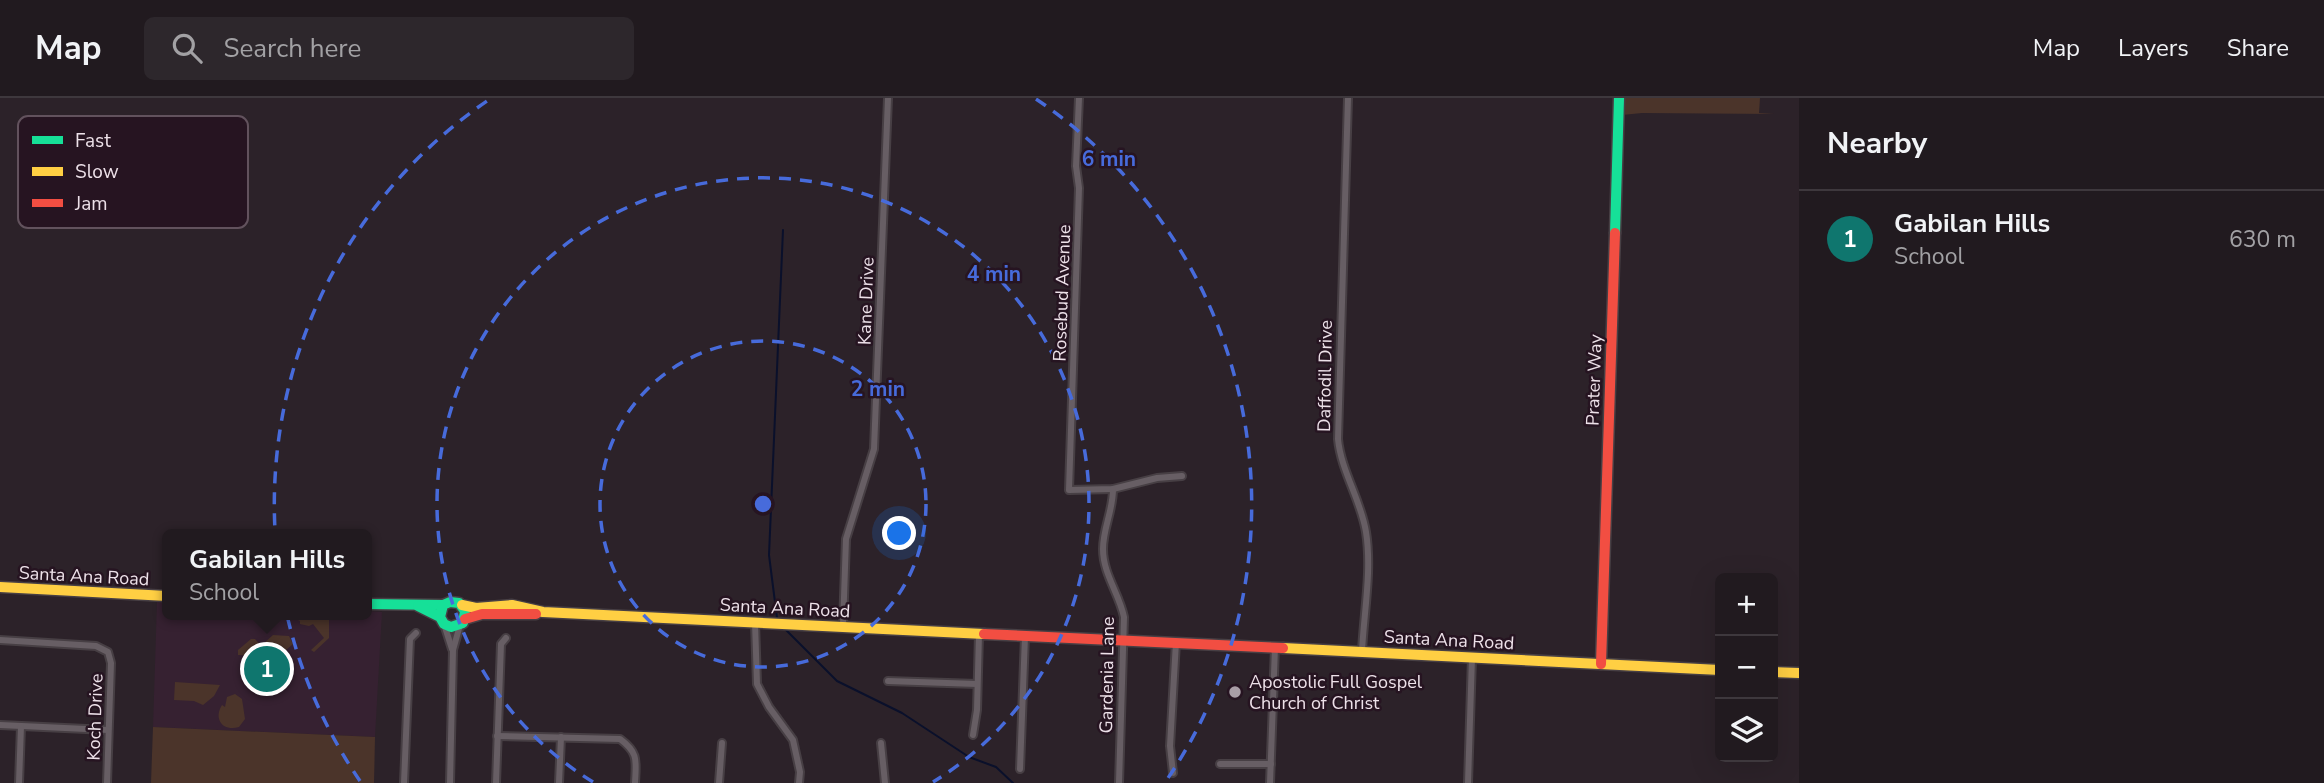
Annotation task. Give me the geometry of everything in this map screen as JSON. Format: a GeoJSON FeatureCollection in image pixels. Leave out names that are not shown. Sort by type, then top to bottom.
{"type":"FeatureCollection","features":[{"type":"Feature","properties":{"kind":"street","name":"Kane Drive"},"geometry":{"type":"LineString","coordinates":[[843,626],[846,539],[874,449],[888,98]]}},
{"type":"Feature","properties":{"kind":"street","name":"Rosebud Avenue"},"geometry":{"type":"LineString","coordinates":[[1079,98],[1076,166],[1079,188],[1069,490],[1113,489]]}},
{"type":"Feature","properties":{"kind":"street","name":"Daffodil Drive"},"geometry":{"type":"LineString","coordinates":[[1348,98],[1338,439],[1366,537],[1367,578],[1362,651]]}},
{"type":"Feature","properties":{"kind":"street","name":"Prater Way"},"geometry":{"type":"LineString","coordinates":[[1601,664],[1619,98]]}},
{"type":"Feature","properties":{"kind":"street"},"geometry":{"type":"LineString","coordinates":[[1113,489],[1157,478],[1182,476]]}},
{"type":"Feature","properties":{"kind":"street","name":"Gardenia Lane"},"geometry":{"type":"LineString","coordinates":[[1113,489],[1113,505],[1103,550],[1107,574],[1122,606],[1124,617],[1119,783]]}},
{"type":"Feature","properties":{"kind":"street","name":"Santa Ana Road"},"geometry":{"type":"LineString","coordinates":[[0,587],[162,596]]}},
{"type":"Feature","properties":{"kind":"street","name":"Santa Ana Road"},"geometry":{"type":"LineString","coordinates":[[372,604],[418,606],[443,605],[452,601],[476,608],[512,605],[543,612],[1715,670]]}},
{"type":"Feature","properties":{"kind":"street"},"geometry":{"type":"LineString","coordinates":[[443,605],[442,620],[453,650]]}},
{"type":"Feature","properties":{"kind":"street"},"geometry":{"type":"LineString","coordinates":[[450,783],[453,650],[465,611],[462,605]]}},
{"type":"Feature","properties":{"kind":"street","name":"Santa Ana Road"},"geometry":{"type":"LineString","coordinates":[[418,606],[451,627],[482,614],[533,615],[543,612]]}},
{"type":"Feature","properties":{"kind":"street"},"geometry":{"type":"LineString","coordinates":[[755,622],[757,684],[769,707],[793,740],[800,772],[799,783]]}},
{"type":"Feature","properties":{"kind":"street"},"geometry":{"type":"LineString","coordinates":[[404,783],[410,639],[416,633]]}},
{"type":"Feature","properties":{"kind":"street"},"geometry":{"type":"LineString","coordinates":[[973,735],[977,710],[979,634]]}},
{"type":"Feature","properties":{"kind":"street"},"geometry":{"type":"LineString","coordinates":[[1020,769],[1025,636]]}},
{"type":"Feature","properties":{"kind":"street"},"geometry":{"type":"LineString","coordinates":[[496,783],[500,644],[506,638]]}},
{"type":"Feature","properties":{"kind":"street","name":"Koch Drive"},"geometry":{"type":"LineString","coordinates":[[0,640],[96,646],[108,652],[111,663],[107,783]]}},
{"type":"Feature","properties":{"kind":"street"},"geometry":{"type":"LineString","coordinates":[[1174,773],[1170,746],[1175,642]]}},
{"type":"Feature","properties":{"kind":"street"},"geometry":{"type":"LineString","coordinates":[[1270,783],[1275,647]]}},
{"type":"Feature","properties":{"kind":"street"},"geometry":{"type":"LineString","coordinates":[[1468,783],[1472,657]]}},
{"type":"Feature","properties":{"kind":"street"},"geometry":{"type":"LineString","coordinates":[[1778,672],[1799,673]]}},
{"type":"Feature","properties":{"kind":"street"},"geometry":{"type":"LineString","coordinates":[[887,681],[977,684]]}},
{"type":"Feature","properties":{"kind":"street"},"geometry":{"type":"LineString","coordinates":[[0,726],[108,730]]}},
{"type":"Feature","properties":{"kind":"street"},"geometry":{"type":"LineString","coordinates":[[19,783],[21,726]]}},
{"type":"Feature","properties":{"kind":"street"},"geometry":{"type":"LineString","coordinates":[[497,736],[620,739],[632,748],[636,760],[635,783]]}},
{"type":"Feature","properties":{"kind":"street"},"geometry":{"type":"LineString","coordinates":[[559,783],[561,737]]}},
{"type":"Feature","properties":{"kind":"street"},"geometry":{"type":"LineString","coordinates":[[719,783],[722,743]]}},
{"type":"Feature","properties":{"kind":"street"},"geometry":{"type":"LineString","coordinates":[[881,743],[885,783]]}},
{"type":"Feature","properties":{"kind":"street"},"geometry":{"type":"LineString","coordinates":[[1220,764],[1271,764]]}},
{"type":"Feature","properties":{"kind":"shaded area"},"geometry":{"type":"Polygon","coordinates":[[[1622,98],[1760,98],[1759,113],[1774,114],[1622,115],[1622,98]]]}},
{"type":"Feature","properties":{"kind":"shaded area"},"geometry":{"type":"Polygon","coordinates":[[[157,602],[162,602],[162,620],[372,620],[372,611],[382,612],[375,737],[153,727],[157,602]]]}},
{"type":"Feature","properties":{"kind":"shaded area"},"geometry":{"type":"Polygon","coordinates":[[[298,620],[329,620],[329,638],[314,652],[311,650],[324,638],[313,624],[300,624],[298,620]]]}},
{"type":"Feature","properties":{"kind":"shaded area"},"geometry":{"type":"Polygon","coordinates":[[[273,635],[289,636],[293,644],[278,657],[263,644],[273,635]]]}},
{"type":"Feature","properties":{"kind":"shaded area"},"geometry":{"type":"Polygon","coordinates":[[[251,639],[255,639],[266,651],[263,656],[238,655],[238,650],[251,639]]]}},
{"type":"Feature","properties":{"kind":"shaded area"},"geometry":{"type":"Polygon","coordinates":[[[175,682],[220,685],[214,696],[203,705],[194,701],[174,700],[175,682]]]}},
{"type":"Feature","properties":{"kind":"shaded area"},"geometry":{"type":"Polygon","coordinates":[[[235,694],[242,699],[245,719],[239,727],[228,728],[219,719],[219,710],[222,705],[225,707],[227,697],[235,694]]]}},
{"type":"Feature","properties":{"kind":"shaded area"},"geometry":{"type":"Polygon","coordinates":[[[153,727],[375,737],[374,783],[151,783],[153,727]]]}},
{"type":"Feature","properties":{"kind":"waterway"},"geometry":{"type":"LineString","coordinates":[[777,618],[769,555],[783,230]]}},
{"type":"Feature","properties":{"kind":"waterway"},"geometry":{"type":"LineString","coordinates":[[784,628],[837,681],[902,713],[969,757],[996,767],[1013,783]]}},
{"type":"Feature","properties":{"kind":"traffic: fast"},"geometry":{"type":"LineString","coordinates":[[1615,233],[1619,98]]}},
{"type":"Feature","properties":{"kind":"traffic: fast"},"geometry":{"type":"LineString","coordinates":[[418,606],[440,617],[444,624],[451,627],[463,623],[465,611],[459,603],[450,602],[443,605],[440,617]]}},
{"type":"Feature","properties":{"kind":"traffic: fast"},"geometry":{"type":"LineString","coordinates":[[372,604],[443,605]]}},
{"type":"Feature","properties":{"kind":"traffic: slow"},"geometry":{"type":"LineString","coordinates":[[0,587],[162,596]]}},
{"type":"Feature","properties":{"kind":"traffic: slow"},"geometry":{"type":"LineString","coordinates":[[462,605],[476,608],[512,605],[543,612],[984,634]]}},
{"type":"Feature","properties":{"kind":"traffic: slow"},"geometry":{"type":"LineString","coordinates":[[1283,648],[1715,670]]}},
{"type":"Feature","properties":{"kind":"traffic: slow"},"geometry":{"type":"LineString","coordinates":[[1778,672],[1799,673]]}},
{"type":"Feature","properties":{"kind":"traffic: jam"},"geometry":{"type":"LineString","coordinates":[[1601,664],[1615,233]]}},
{"type":"Feature","properties":{"kind":"traffic: jam"},"geometry":{"type":"LineString","coordinates":[[465,619],[482,614],[536,614]]}},
{"type":"Feature","properties":{"kind":"traffic: jam"},"geometry":{"type":"LineString","coordinates":[[984,634],[1283,648]]}},
{"type":"Feature","properties":{"kind":"place","name":"Gabilan Hills"},"geometry":{"type":"Point","coordinates":[267,669]}},
{"type":"Feature","properties":{"kind":"place","name":"Apostolic Full Gospel Church of Christ"},"geometry":{"type":"Point","coordinates":[1235,692]}}]}
